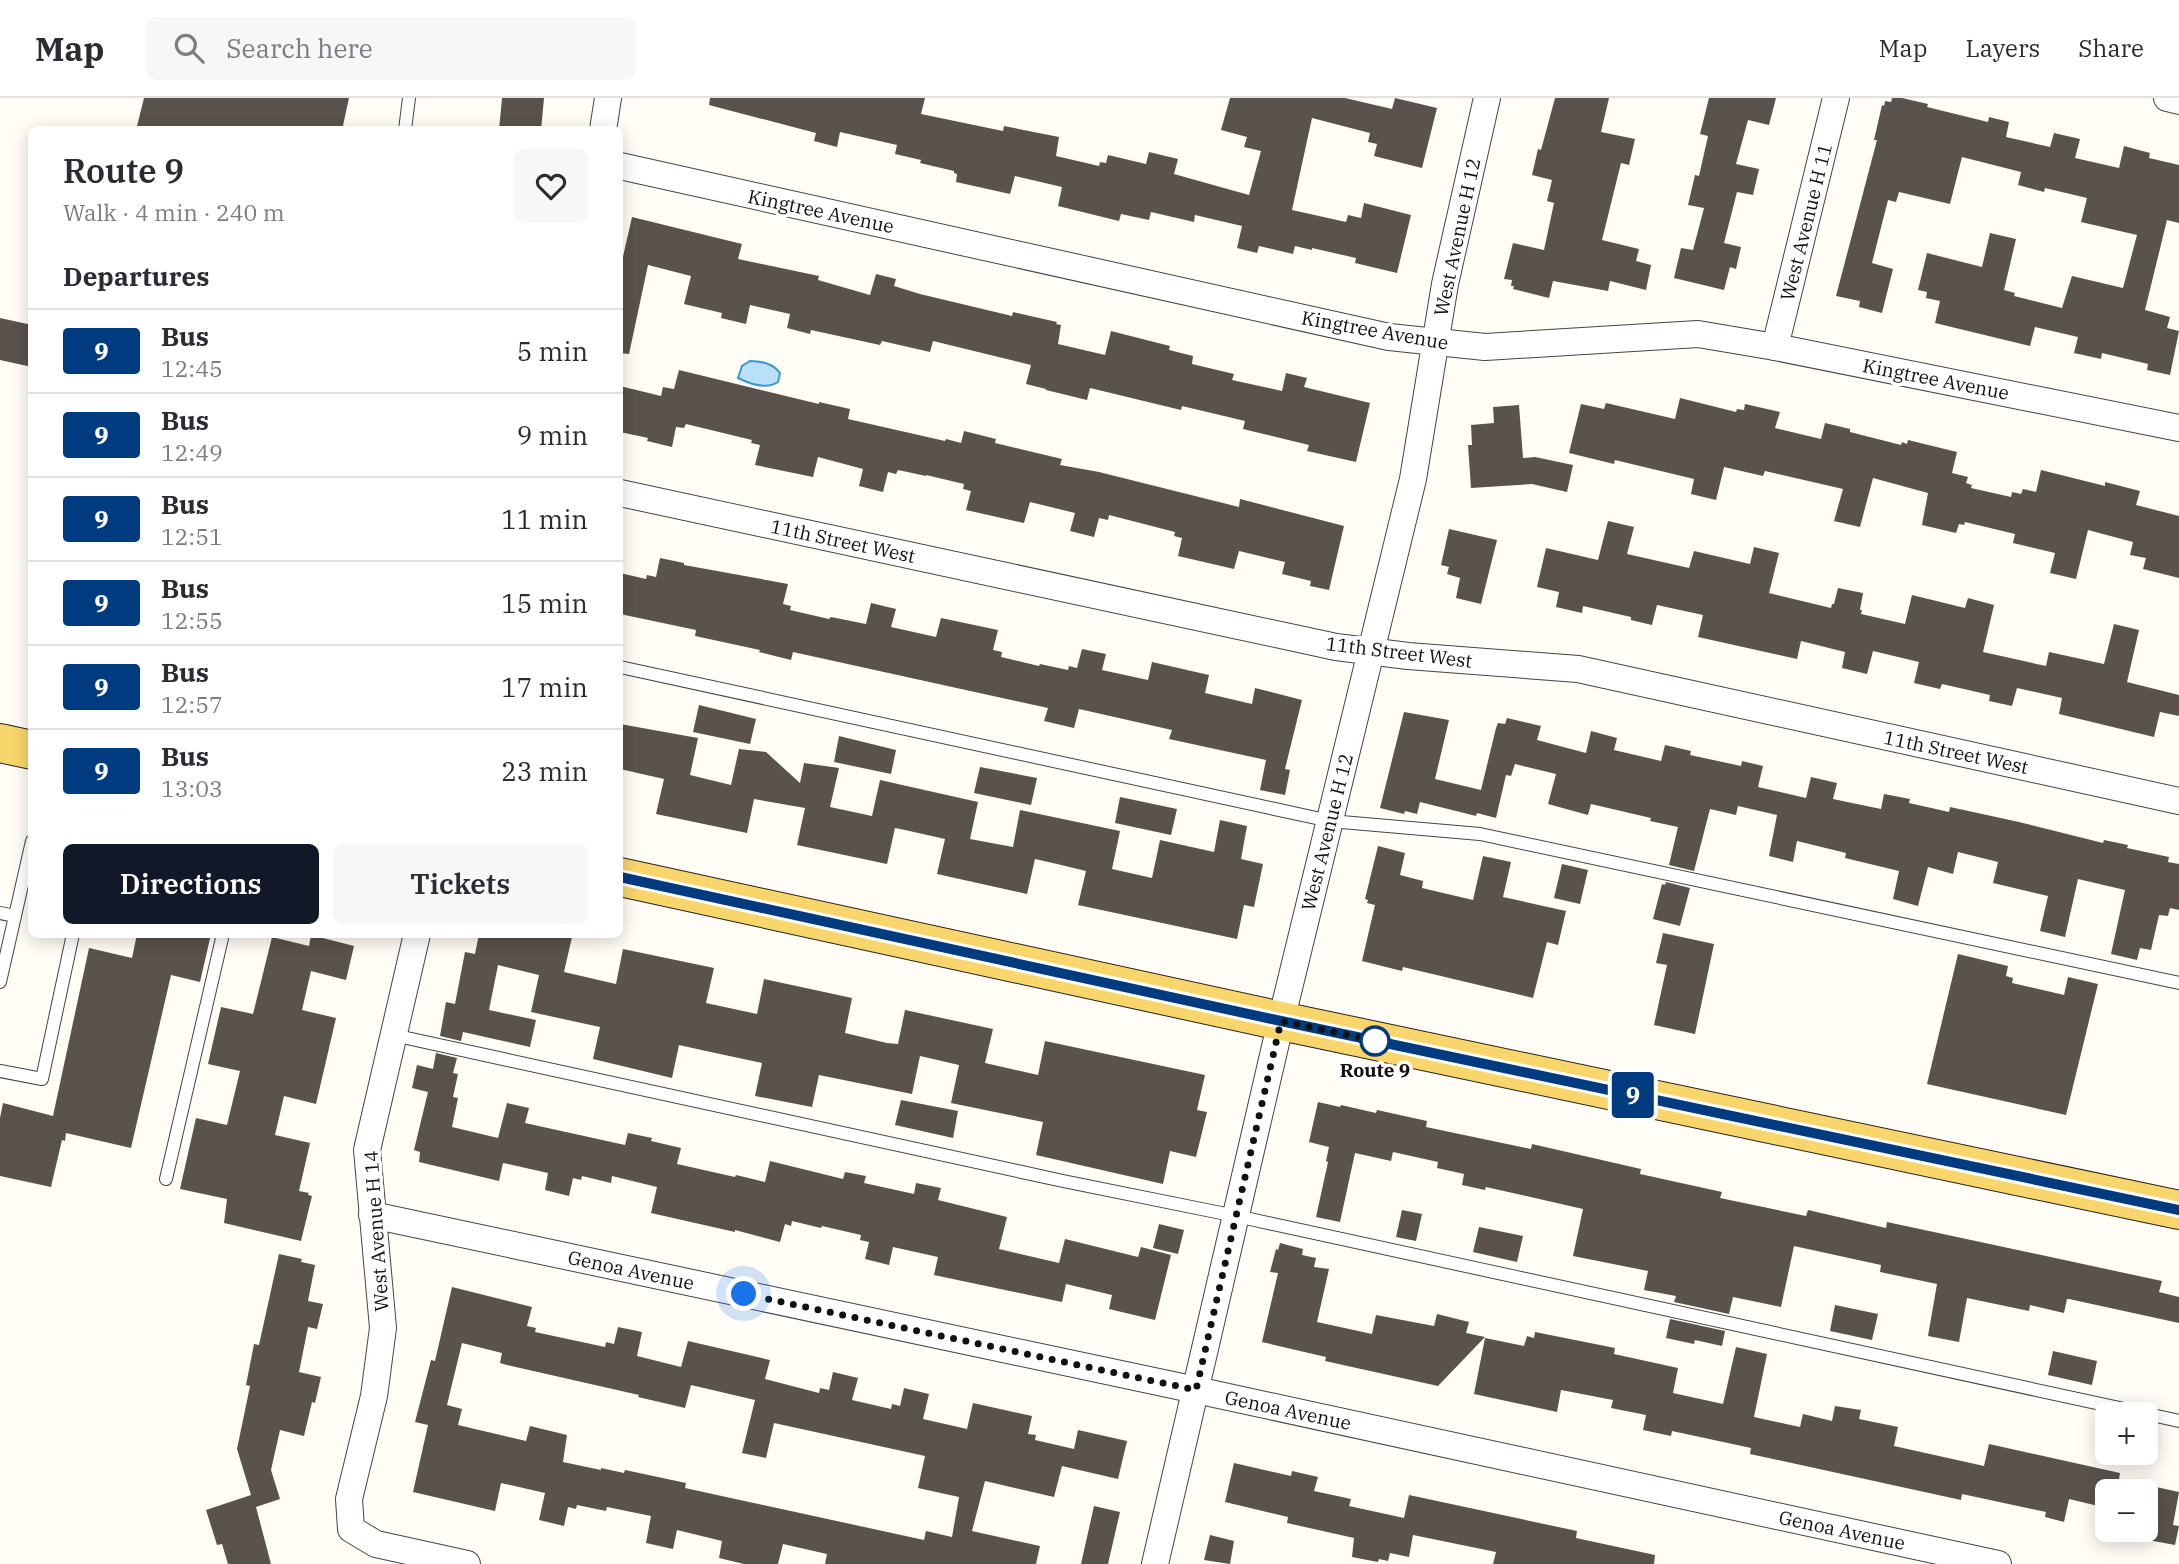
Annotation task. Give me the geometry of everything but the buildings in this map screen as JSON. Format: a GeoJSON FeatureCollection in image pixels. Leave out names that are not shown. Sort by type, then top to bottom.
{"type":"FeatureCollection","features":[{"type":"Feature","properties":{"kind":"main road"},"geometry":{"type":"LineString","coordinates":[[0,743],[28,749]]}},
{"type":"Feature","properties":{"kind":"main road"},"geometry":{"type":"LineString","coordinates":[[623,878],[1281,1021],[2179,1210]]}},
{"type":"Feature","properties":{"kind":"street"},"geometry":{"type":"LineString","coordinates":[[604,126],[608,98]]}},
{"type":"Feature","properties":{"kind":"street","name":"West Avenue H 12"},"geometry":{"type":"LineString","coordinates":[[1155,1564],[1281,1021],[1413,479],[1445,284],[1487,98]]}},
{"type":"Feature","properties":{"kind":"street","name":"West Avenue H 11"},"geometry":{"type":"LineString","coordinates":[[1775,347],[1836,98]]}},
{"type":"Feature","properties":{"kind":"street"},"geometry":{"type":"LineString","coordinates":[[2167,98],[2179,101]]}},
{"type":"Feature","properties":{"kind":"street","name":"Kingtree Avenue"},"geometry":{"type":"LineString","coordinates":[[623,167],[1390,337],[1485,347],[1698,334],[2179,428]]}},
{"type":"Feature","properties":{"kind":"street","name":"11th Street West"},"geometry":{"type":"LineString","coordinates":[[623,494],[1323,644],[1372,652],[1578,669],[2179,801]]}},
{"type":"Feature","properties":{"kind":"street","name":"West Avenue H 14"},"geometry":{"type":"LineString","coordinates":[[416,938],[367,1150],[383,1328],[374,1396],[349,1499],[351,1529],[376,1544],[467,1564]]}},
{"type":"Feature","properties":{"kind":"street","name":"Genoa Avenue"},"geometry":{"type":"LineString","coordinates":[[372,1215],[1998,1564]]}},
{"type":"Feature","properties":{"kind":"lane"},"geometry":{"type":"LineString","coordinates":[[406,126],[409,98]]}},
{"type":"Feature","properties":{"kind":"lane"},"geometry":{"type":"LineString","coordinates":[[623,668],[1330,821],[1480,834],[2179,983]]}},
{"type":"Feature","properties":{"kind":"lane"},"geometry":{"type":"LineString","coordinates":[[0,982],[28,859]]}},
{"type":"Feature","properties":{"kind":"lane"},"geometry":{"type":"LineString","coordinates":[[0,913],[15,916]]}},
{"type":"Feature","properties":{"kind":"lane"},"geometry":{"type":"LineString","coordinates":[[0,1071],[41,1079],[72,938]]}},
{"type":"Feature","properties":{"kind":"lane"},"geometry":{"type":"LineString","coordinates":[[166,1180],[222,938]]}},
{"type":"Feature","properties":{"kind":"lane"},"geometry":{"type":"LineString","coordinates":[[393,1035],[2179,1421]]}},
{"type":"Feature","properties":{"kind":"water"},"geometry":{"type":"Polygon","coordinates":[[[750,361],[763,362],[774,367],[780,373],[778,382],[763,386],[738,378],[742,366],[750,361]]]}},
{"type":"Feature","properties":{"kind":"bus line","name":"9"},"geometry":{"type":"LineString","coordinates":[[623,878],[1281,1021],[2179,1210]]}},
{"type":"Feature","properties":{"kind":"place","name":"Route 9"},"geometry":{"type":"Point","coordinates":[1375,1041]}},
{"type":"Feature","properties":{"kind":"route"},"geometry":{"type":"LineString","coordinates":[[744,1294],[1196,1390],[1281,1021],[1382,1042],[1375,1041]]}}]}
